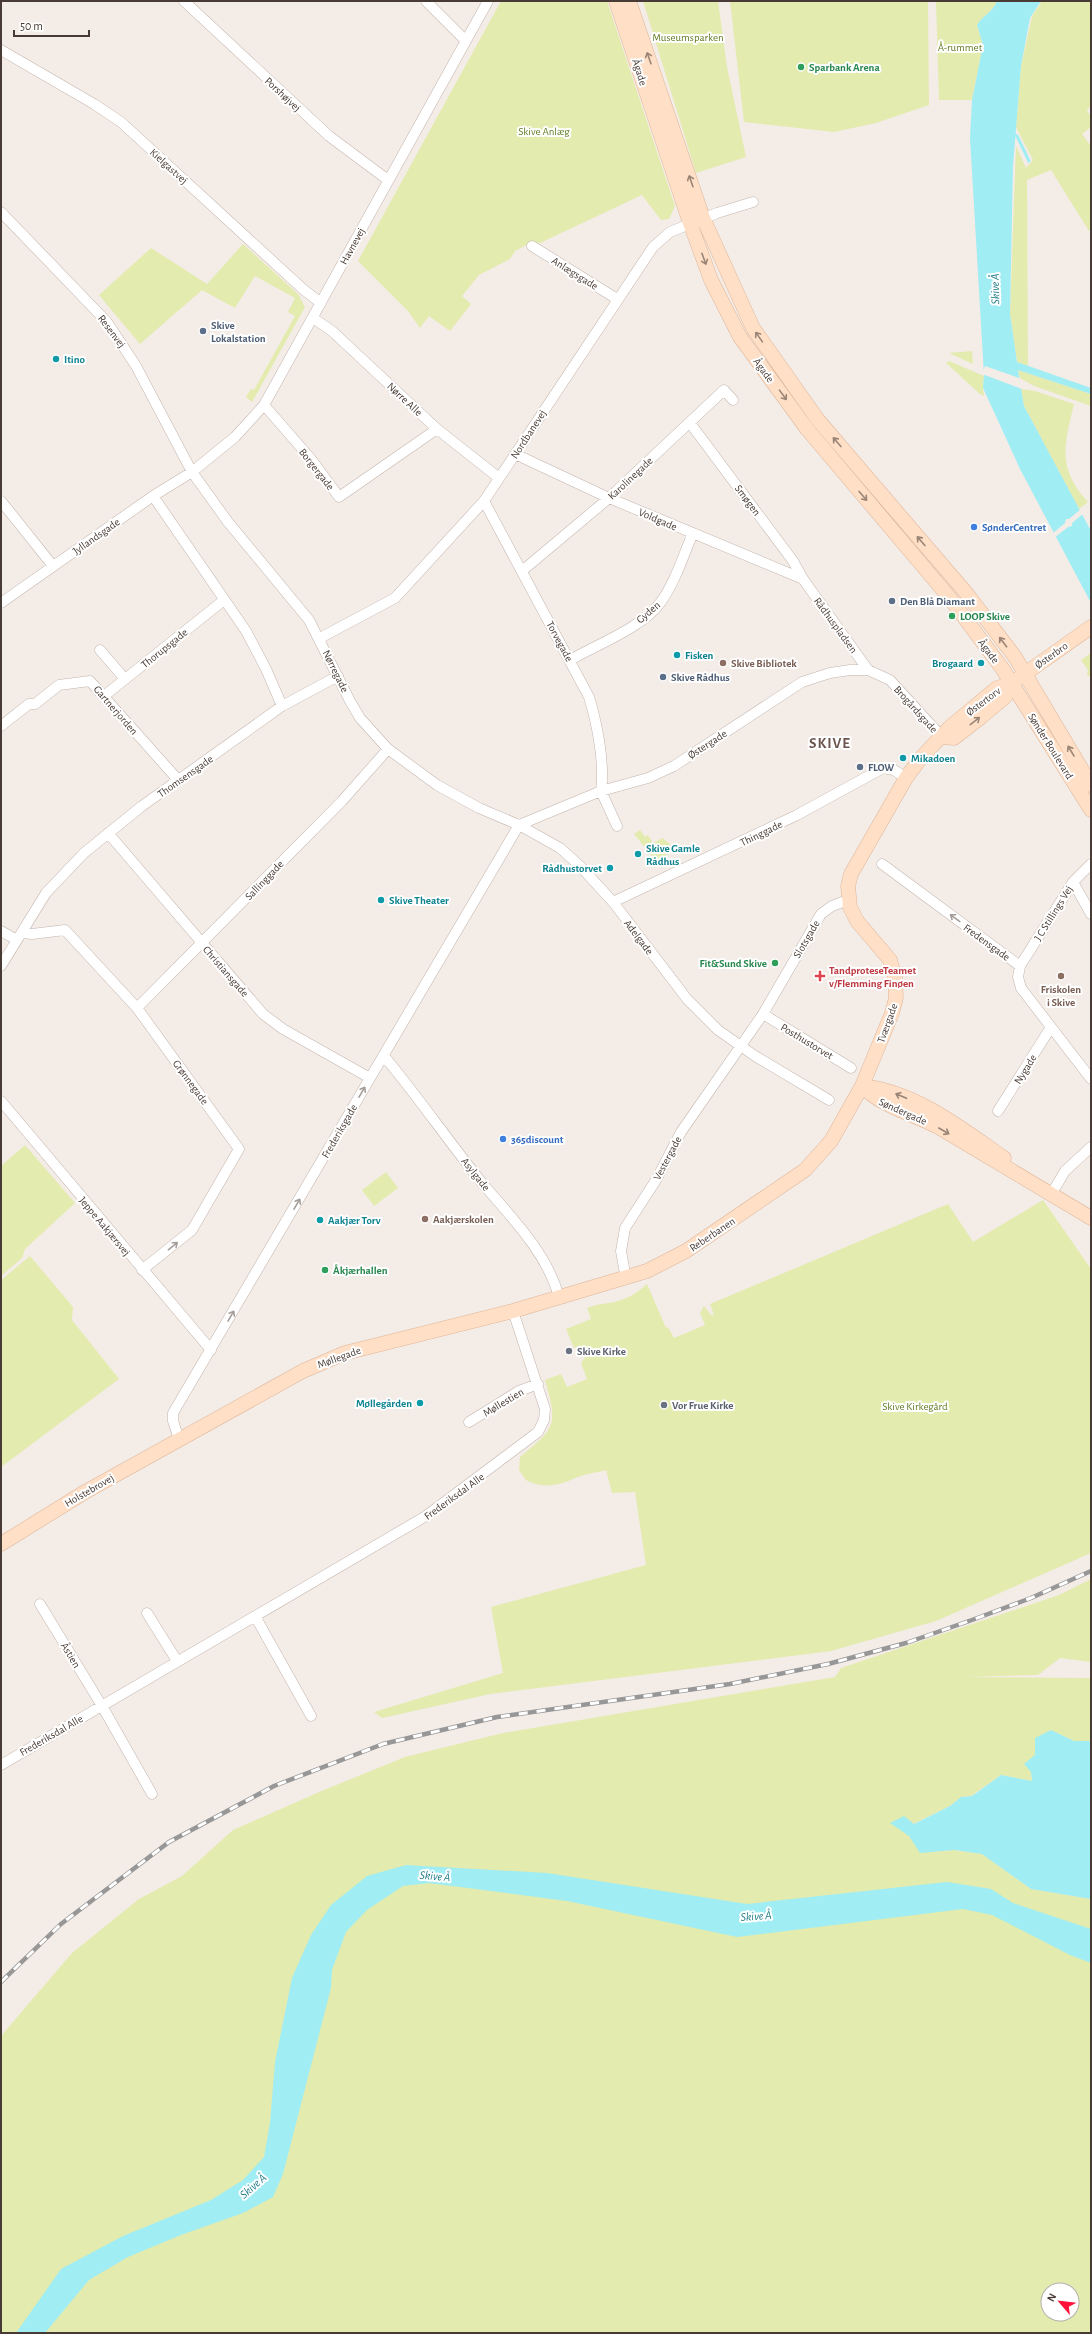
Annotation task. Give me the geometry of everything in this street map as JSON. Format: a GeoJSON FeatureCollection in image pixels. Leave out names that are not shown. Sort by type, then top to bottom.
{"type":"FeatureCollection","features":[{"type":"Feature","properties":{"kind":"street","name":"Porshøjvej"},"geometry":{"type":"LineString","coordinates":[[184,1],[329,136],[388,180]]}},
{"type":"Feature","properties":{"kind":"street"},"geometry":{"type":"LineString","coordinates":[[426,1],[465,40]]}},
{"type":"Feature","properties":{"kind":"street","name":"Havnevej"},"geometry":{"type":"LineString","coordinates":[[192,472],[235,437],[264,405],[465,40],[488,1]]}},
{"type":"Feature","properties":{"kind":"street","name":"Ågade"},"geometry":{"type":"LineString","coordinates":[[616,1],[697,220],[753,328],[818,420],[967,594],[1025,674]]}},
{"type":"Feature","properties":{"kind":"street","name":"Ågade"},"geometry":{"type":"LineString","coordinates":[[629,1],[697,220],[712,280],[740,337],[807,429],[949,597],[1012,683]]}},
{"type":"Feature","properties":{"kind":"street","name":"Kielgastvej"},"geometry":{"type":"LineString","coordinates":[[1,50],[121,122],[321,303]]}},
{"type":"Feature","properties":{"kind":"street","name":"Nordbanevej"},"geometry":{"type":"LineString","coordinates":[[320,638],[395,598],[484,501],[653,247],[670,232],[697,220],[753,202]]}},
{"type":"Feature","properties":{"kind":"street","name":"Resenvej"},"geometry":{"type":"LineString","coordinates":[[1,212],[107,322],[136,366],[192,472]]}},
{"type":"Feature","properties":{"kind":"street","name":"Anlægsgade"},"geometry":{"type":"LineString","coordinates":[[532,246],[617,300]]}},
{"type":"Feature","properties":{"kind":"street","name":"Nørre Alle"},"geometry":{"type":"LineString","coordinates":[[313,318],[332,331],[437,429],[499,478]]}},
{"type":"Feature","properties":{"kind":"street","name":"Karolinegade"},"geometry":{"type":"LineString","coordinates":[[522,571],[609,498],[724,390],[733,400]]}},
{"type":"Feature","properties":{"kind":"street","name":"Borgergade"},"geometry":{"type":"LineString","coordinates":[[264,405],[311,459],[339,497],[437,429]]}},
{"type":"Feature","properties":{"kind":"street","name":"Smøgen"},"geometry":{"type":"LineString","coordinates":[[690,423],[793,561],[803,580]]}},
{"type":"Feature","properties":{"kind":"street","name":"Voldgade"},"geometry":{"type":"LineString","coordinates":[[515,454],[609,498],[803,580]]}},
{"type":"Feature","properties":{"kind":"street","name":"Jyllandsgade"},"geometry":{"type":"LineString","coordinates":[[1,603],[153,496],[192,472]]}},
{"type":"Feature","properties":{"kind":"street","name":"Nørregade"},"geometry":{"type":"LineString","coordinates":[[192,472],[228,522],[298,604],[320,638],[360,718],[388,749],[436,785],[479,808],[519,825]]}},
{"type":"Feature","properties":{"kind":"street"},"geometry":{"type":"LineString","coordinates":[[153,496],[246,631],[266,669],[282,706]]}},
{"type":"Feature","properties":{"kind":"street"},"geometry":{"type":"LineString","coordinates":[[1,501],[53,566]]}},
{"type":"Feature","properties":{"kind":"street","name":"Torvegade"},"geometry":{"type":"LineString","coordinates":[[484,501],[570,660],[588,697],[594,714],[603,779],[601,791]]}},
{"type":"Feature","properties":{"kind":"street","name":"Gyden"},"geometry":{"type":"LineString","coordinates":[[570,660],[631,626],[659,604],[667,592],[693,533]]}},
{"type":"Feature","properties":{"kind":"street","name":"Rådhuspladsen"},"geometry":{"type":"LineString","coordinates":[[803,580],[868,670]]}},
{"type":"Feature","properties":{"kind":"street","name":"Thorupsgade"},"geometry":{"type":"LineString","coordinates":[[104,696],[224,600]]}},
{"type":"Feature","properties":{"kind":"street","name":"Østerbro"},"geometry":{"type":"LineString","coordinates":[[1012,683],[1091,627]]}},
{"type":"Feature","properties":{"kind":"street"},"geometry":{"type":"LineString","coordinates":[[100,650],[125,679]]}},
{"type":"Feature","properties":{"kind":"street","name":"Østergade"},"geometry":{"type":"LineString","coordinates":[[519,825],[601,791],[648,778],[674,766],[802,682],[830,673],[850,670],[868,670],[890,680]]}},
{"type":"Feature","properties":{"kind":"street","name":"Sønder Boulevard"},"geometry":{"type":"LineString","coordinates":[[1025,674],[1091,785]]}},
{"type":"Feature","properties":{"kind":"street","name":"Thomsensgade"},"geometry":{"type":"LineString","coordinates":[[1,966],[46,893],[84,853],[142,806],[179,782],[282,706],[338,676]]}},
{"type":"Feature","properties":{"kind":"street","name":"Brogårdsgade"},"geometry":{"type":"LineString","coordinates":[[890,680],[942,738]]}},
{"type":"Feature","properties":{"kind":"street","name":"Gartnerjorden"},"geometry":{"type":"LineString","coordinates":[[1,726],[29,704],[35,704],[59,685],[90,681],[179,782]]}},
{"type":"Feature","properties":{"kind":"street","name":"Sønder Boulevard"},"geometry":{"type":"LineString","coordinates":[[1012,683],[1091,810]]}},
{"type":"Feature","properties":{"kind":"street","name":"Østertorv"},"geometry":{"type":"LineString","coordinates":[[906,778],[920,759],[942,738],[954,738],[976,721],[1005,697],[1012,683]]}},
{"type":"Feature","properties":{"kind":"street","name":"Sallinggade"},"geometry":{"type":"LineString","coordinates":[[136,1008],[202,944],[388,749]]}},
{"type":"Feature","properties":{"kind":"street","name":"Thinggade"},"geometry":{"type":"LineString","coordinates":[[613,902],[797,815],[883,768],[894,770],[906,778]]}},
{"type":"Feature","properties":{"kind":"street"},"geometry":{"type":"LineString","coordinates":[[848,900],[848,886],[851,874],[906,778]]}},
{"type":"Feature","properties":{"kind":"street"},"geometry":{"type":"LineString","coordinates":[[601,791],[617,826]]}},
{"type":"Feature","properties":{"kind":"street","name":"Adelgade"},"geometry":{"type":"LineString","coordinates":[[519,825],[560,848],[580,866],[613,902],[687,999],[718,1030],[755,1056],[829,1100]]}},
{"type":"Feature","properties":{"kind":"street","name":"Frederiksgade"},"geometry":{"type":"LineString","coordinates":[[179,1439],[173,1421],[173,1413],[519,825]]}},
{"type":"Feature","properties":{"kind":"street","name":"Christiansgade"},"geometry":{"type":"LineString","coordinates":[[108,833],[263,1014],[278,1025],[370,1078]]}},
{"type":"Feature","properties":{"kind":"street","name":"Fredensgade"},"geometry":{"type":"LineString","coordinates":[[882,864],[1020,966],[1018,977],[1021,988],[1091,1079]]}},
{"type":"Feature","properties":{"kind":"street","name":"J C Stillings Vej"},"geometry":{"type":"LineString","coordinates":[[1020,966],[1073,882],[1091,864]]}},
{"type":"Feature","properties":{"kind":"street"},"geometry":{"type":"LineString","coordinates":[[1073,882],[1091,914]]}},
{"type":"Feature","properties":{"kind":"street","name":"Slotsgade"},"geometry":{"type":"LineString","coordinates":[[742,1047],[763,1014],[821,914],[832,906],[848,900]]}},
{"type":"Feature","properties":{"kind":"street","name":"Tværgade"},"geometry":{"type":"LineString","coordinates":[[848,900],[854,916],[890,960],[896,985],[894,1010],[862,1086]]}},
{"type":"Feature","properties":{"kind":"street","name":"Grønnegade"},"geometry":{"type":"LineString","coordinates":[[20,937],[65,930],[136,1008],[239,1149],[192,1230],[142,1270]]}},
{"type":"Feature","properties":{"kind":"street"},"geometry":{"type":"LineString","coordinates":[[1,931],[20,937]]}},
{"type":"Feature","properties":{"kind":"street","name":"Posthustorvet"},"geometry":{"type":"LineString","coordinates":[[763,1014],[851,1068]]}},
{"type":"Feature","properties":{"kind":"street","name":"Nygade"},"geometry":{"type":"LineString","coordinates":[[998,1111],[1051,1027]]}},
{"type":"Feature","properties":{"kind":"street","name":"Vestergade"},"geometry":{"type":"LineString","coordinates":[[626,1279],[621,1251],[625,1228],[656,1180],[681,1132],[742,1047]]}},
{"type":"Feature","properties":{"kind":"street","name":"Asylgade"},"geometry":{"type":"LineString","coordinates":[[384,1056],[538,1252],[555,1282],[559,1297]]}},
{"type":"Feature","properties":{"kind":"street","name":"Søndergade"},"geometry":{"type":"LineString","coordinates":[[862,1086],[881,1088],[927,1108],[966,1130],[1003,1157],[1091,1209]]}},
{"type":"Feature","properties":{"kind":"street","name":"Søndergade"},"geometry":{"type":"LineString","coordinates":[[862,1086],[876,1100],[910,1113],[940,1128],[1091,1218]]}},
{"type":"Feature","properties":{"kind":"street","name":"Reberbanen"},"geometry":{"type":"LineString","coordinates":[[513,1311],[626,1279],[660,1266],[686,1251],[805,1170],[831,1141],[862,1086]]}},
{"type":"Feature","properties":{"kind":"street","name":"Jeppe Aakjærsvej"},"geometry":{"type":"LineString","coordinates":[[1,1101],[211,1350]]}},
{"type":"Feature","properties":{"kind":"street"},"geometry":{"type":"LineString","coordinates":[[1055,1188],[1065,1171],[1091,1147]]}},
{"type":"Feature","properties":{"kind":"street","name":"Frederiksdal Alle"},"geometry":{"type":"LineString","coordinates":[[1,1765],[426,1516],[538,1432],[544,1420],[545,1411],[538,1384],[513,1311]]}},
{"type":"Feature","properties":{"kind":"street","name":"Møllegade"},"geometry":{"type":"LineString","coordinates":[[179,1439],[303,1371],[345,1353],[513,1311]]}},
{"type":"Feature","properties":{"kind":"street","name":"Møllestien"},"geometry":{"type":"LineString","coordinates":[[469,1422],[519,1391],[538,1384]]}},
{"type":"Feature","properties":{"kind":"street","name":"Holstebrovej"},"geometry":{"type":"LineString","coordinates":[[1,1544],[85,1492],[179,1439]]}},
{"type":"Feature","properties":{"kind":"street","name":"Åstien"},"geometry":{"type":"LineString","coordinates":[[40,1604],[102,1706]]}},
{"type":"Feature","properties":{"kind":"street"},"geometry":{"type":"LineString","coordinates":[[147,1613],[177,1661]]}},
{"type":"Feature","properties":{"kind":"street"},"geometry":{"type":"LineString","coordinates":[[255,1616],[311,1716]]}},
{"type":"Feature","properties":{"kind":"street"},"geometry":{"type":"LineString","coordinates":[[102,1706],[152,1794]]}},
{"type":"Feature","properties":{"kind":"green space","name":"Skive Anlæg"},"geometry":{"type":"Polygon","coordinates":[[[501,1],[607,1],[675,206],[669,219],[661,220],[642,195],[540,243],[530,243],[515,251],[510,259],[479,275],[462,296],[471,304],[450,331],[429,316],[420,328],[408,311],[358,261],[501,1]]]}},
{"type":"Feature","properties":{"kind":"green space","name":"Museumsparken"},"geometry":{"type":"Polygon","coordinates":[[[643,1],[718,1],[727,67],[746,157],[696,173],[643,1]]]}},
{"type":"Feature","properties":{"kind":"green space"},"geometry":{"type":"Polygon","coordinates":[[[730,1],[928,1],[929,105],[876,123],[834,132],[744,122],[730,1]]]}},
{"type":"Feature","properties":{"kind":"green space","name":"Å-rummet"},"geometry":{"type":"Polygon","coordinates":[[[936,1],[997,1],[993,8],[977,25],[983,45],[972,100],[939,100],[936,1]]]}},
{"type":"Feature","properties":{"kind":"green space"},"geometry":{"type":"Polygon","coordinates":[[[1042,1],[1091,1],[1091,104],[1087,111],[1091,116],[1091,127],[1082,134],[1091,146],[1091,230],[1089,231],[1051,170],[1027,180],[1028,366],[1017,362],[1010,314],[1016,146],[1026,168],[1033,160],[1016,127],[1021,66],[1032,16],[1042,1]]]}},
{"type":"Feature","properties":{"kind":"green space"},"geometry":{"type":"Polygon","coordinates":[[[243,244],[298,294],[305,307],[252,402],[246,397],[251,389],[254,390],[295,316],[288,312],[295,298],[255,276],[235,308],[202,290],[140,344],[99,295],[151,248],[207,284],[243,244]]]}},
{"type":"Feature","properties":{"kind":"green space"},"geometry":{"type":"Polygon","coordinates":[[[972,351],[973,364],[949,353],[972,351]]]}},
{"type":"Feature","properties":{"kind":"green space"},"geometry":{"type":"Polygon","coordinates":[[[949,361],[984,376],[984,396],[946,363],[949,361]]]}},
{"type":"Feature","properties":{"kind":"green space"},"geometry":{"type":"Polygon","coordinates":[[[1018,370],[1091,394],[1091,406],[1034,386],[1020,378],[1018,370]]]}},
{"type":"Feature","properties":{"kind":"green space"},"geometry":{"type":"Polygon","coordinates":[[[1021,389],[1035,391],[1074,404],[1066,444],[1066,456],[1067,467],[1071,478],[1078,490],[1088,502],[1079,509],[1024,406],[1021,389]]]}},
{"type":"Feature","properties":{"kind":"green space"},"geometry":{"type":"Polygon","coordinates":[[[1091,653],[1091,676],[1087,676],[1088,670],[1081,660],[1091,653]]]}},
{"type":"Feature","properties":{"kind":"green space"},"geometry":{"type":"Polygon","coordinates":[[[640,830],[645,837],[648,835],[653,843],[663,838],[675,849],[657,862],[634,834],[640,830]]]}},
{"type":"Feature","properties":{"kind":"green space"},"geometry":{"type":"Polygon","coordinates":[[[25,1145],[75,1203],[25,1249],[22,1258],[1,1276],[1,1166],[25,1145]]]}},
{"type":"Feature","properties":{"kind":"green space"},"geometry":{"type":"Polygon","coordinates":[[[386,1172],[398,1188],[374,1206],[362,1190],[386,1172]]]}},
{"type":"Feature","properties":{"kind":"green space","name":"Skive Kirkegård"},"geometry":{"type":"Polygon","coordinates":[[[1043,1200],[1091,1269],[1091,1553],[936,1621],[831,1651],[490,1694],[382,1718],[374,1712],[503,1673],[491,1607],[646,1565],[635,1492],[612,1493],[606,1470],[550,1486],[538,1485],[526,1480],[519,1470],[520,1457],[541,1439],[551,1424],[552,1407],[545,1380],[561,1374],[567,1387],[587,1379],[581,1363],[585,1358],[580,1346],[574,1348],[566,1329],[591,1319],[587,1308],[624,1299],[636,1293],[647,1284],[666,1328],[668,1327],[674,1338],[705,1325],[700,1313],[704,1306],[711,1315],[714,1315],[710,1304],[948,1204],[973,1242],[1043,1200]]]}},
{"type":"Feature","properties":{"kind":"green space"},"geometry":{"type":"Polygon","coordinates":[[[30,1256],[73,1307],[72,1320],[119,1379],[1,1467],[1,1280],[30,1256]]]}},
{"type":"Feature","properties":{"kind":"green space"},"geometry":{"type":"Polygon","coordinates":[[[1091,1579],[1091,1662],[1060,1658],[1038,1675],[964,1677],[1091,1678],[1091,1741],[1074,1741],[1050,1730],[1036,1754],[1032,1767],[1032,1781],[1001,1775],[971,1796],[961,1797],[950,1806],[913,1824],[909,1836],[920,1852],[954,1850],[982,1854],[1031,1889],[1091,1899],[1091,2333],[1,2333],[1,2036],[72,1953],[139,1899],[182,1876],[233,1830],[324,1790],[405,1757],[503,1733],[835,1677],[841,1668],[1059,1595],[1091,1579]]]}},
{"type":"Feature","properties":{"kind":"water","name":"Skive Å"},"geometry":{"type":"Polygon","coordinates":[[[997,1],[1041,1],[1030,18],[1021,66],[1013,166],[1010,314],[1017,362],[1091,388],[1091,394],[1018,370],[1024,406],[1091,531],[1091,603],[1020,469],[983,388],[984,375],[970,138],[972,100],[983,45],[977,25],[993,8],[997,1]]]}},
{"type":"Feature","properties":{"kind":"water"},"geometry":{"type":"Polygon","coordinates":[[[1051,1730],[1074,1741],[1091,1741],[1091,1899],[1031,1889],[982,1854],[954,1850],[920,1853],[909,1836],[890,1823],[904,1816],[914,1824],[950,1806],[961,1797],[972,1796],[1001,1775],[1032,1781],[1031,1772],[1024,1764],[1035,1755],[1035,1738],[1051,1730]]]}},
{"type":"Feature","properties":{"kind":"water","name":"Skive Å"},"geometry":{"type":"Polygon","coordinates":[[[406,1865],[547,1873],[747,1904],[947,1882],[991,1889],[1013,1903],[1091,1929],[1091,1963],[1070,1955],[992,1915],[963,1909],[737,1937],[567,1901],[429,1883],[403,1886],[367,1910],[346,1932],[332,1970],[331,1988],[283,2174],[273,2197],[243,2213],[181,2235],[128,2257],[89,2280],[45,2333],[16,2333],[61,2269],[123,2236],[211,2200],[243,2180],[264,2157],[270,2123],[275,2062],[292,1978],[311,1935],[331,1905],[367,1876],[406,1865]]]}},
{"type":"Feature","properties":{"kind":"pier"},"geometry":{"type":"Polygon","coordinates":[[[985,366],[1022,379],[1022,389],[982,374],[985,366]]]}},
{"type":"Feature","properties":{"kind":"pier"},"geometry":{"type":"Polygon","coordinates":[[[1081,509],[1084,513],[1072,523],[1072,526],[1068,527],[1054,538],[1052,534],[1065,523],[1066,519],[1069,519],[1081,509]]]}},
{"type":"Feature","properties":{"kind":"waterway"},"geometry":{"type":"LineString","coordinates":[[1013,134],[1017,136],[1029,161]]}},
{"type":"Feature","properties":{"kind":"railway"},"geometry":{"type":"LineString","coordinates":[[1,1982],[61,1924],[169,1842],[274,1786],[383,1744],[497,1717],[730,1684],[828,1664],[906,1643],[972,1620],[1031,1598],[1091,1571]]}},
{"type":"Feature","properties":{"kind":"place","name":"Sparbank Arena"},"geometry":{"type":"Point","coordinates":[801,67]}},
{"type":"Feature","properties":{"kind":"place","name":"Skive Lokalstation"},"geometry":{"type":"Point","coordinates":[203,331]}},
{"type":"Feature","properties":{"kind":"place","name":"Itino"},"geometry":{"type":"Point","coordinates":[56,359]}},
{"type":"Feature","properties":{"kind":"place","name":"SønderCentret"},"geometry":{"type":"Point","coordinates":[974,527]}},
{"type":"Feature","properties":{"kind":"place","name":"Den Blå Diamant"},"geometry":{"type":"Point","coordinates":[892,601]}},
{"type":"Feature","properties":{"kind":"place","name":"LOOP Skive"},"geometry":{"type":"Point","coordinates":[952,616]}},
{"type":"Feature","properties":{"kind":"place","name":"Fisken"},"geometry":{"type":"Point","coordinates":[677,655]}},
{"type":"Feature","properties":{"kind":"place","name":"Skive Bibliotek"},"geometry":{"type":"Point","coordinates":[723,663]}},
{"type":"Feature","properties":{"kind":"place","name":"Brogaard"},"geometry":{"type":"Point","coordinates":[981,663]}},
{"type":"Feature","properties":{"kind":"place","name":"Skive Rådhus"},"geometry":{"type":"Point","coordinates":[663,677]}},
{"type":"Feature","properties":{"kind":"place","name":"Mikadoen"},"geometry":{"type":"Point","coordinates":[903,758]}},
{"type":"Feature","properties":{"kind":"place","name":"FLOW"},"geometry":{"type":"Point","coordinates":[860,767]}},
{"type":"Feature","properties":{"kind":"place","name":"Skive Gamle Rådhus"},"geometry":{"type":"Point","coordinates":[638,854]}},
{"type":"Feature","properties":{"kind":"place","name":"Rådhustorvet"},"geometry":{"type":"Point","coordinates":[610,868]}},
{"type":"Feature","properties":{"kind":"place","name":"Skive Theater"},"geometry":{"type":"Point","coordinates":[381,900]}},
{"type":"Feature","properties":{"kind":"place","name":"Fit&Sund Skive"},"geometry":{"type":"Point","coordinates":[775,963]}},
{"type":"Feature","properties":{"kind":"place","name":"TandproteseTeamet v/Flemming Finøen"},"geometry":{"type":"Point","coordinates":[820,976]}},
{"type":"Feature","properties":{"kind":"place","name":"Friskolen i Skive"},"geometry":{"type":"Point","coordinates":[1061,976]}},
{"type":"Feature","properties":{"kind":"place","name":"365discount"},"geometry":{"type":"Point","coordinates":[503,1139]}},
{"type":"Feature","properties":{"kind":"place","name":"Aakjærskolen"},"geometry":{"type":"Point","coordinates":[425,1219]}},
{"type":"Feature","properties":{"kind":"place","name":"Aakjær Torv"},"geometry":{"type":"Point","coordinates":[320,1220]}},
{"type":"Feature","properties":{"kind":"place","name":"Åkjærhallen"},"geometry":{"type":"Point","coordinates":[325,1270]}},
{"type":"Feature","properties":{"kind":"place","name":"Skive Kirke"},"geometry":{"type":"Point","coordinates":[569,1351]}},
{"type":"Feature","properties":{"kind":"place","name":"Møllegården"},"geometry":{"type":"Point","coordinates":[420,1403]}},
{"type":"Feature","properties":{"kind":"place","name":"Vor Frue Kirke"},"geometry":{"type":"Point","coordinates":[664,1405]}},
{"type":"Feature","properties":{"kind":"district","name":"SKIVE"},"geometry":{"type":"Point","coordinates":[830,743]}}]}
